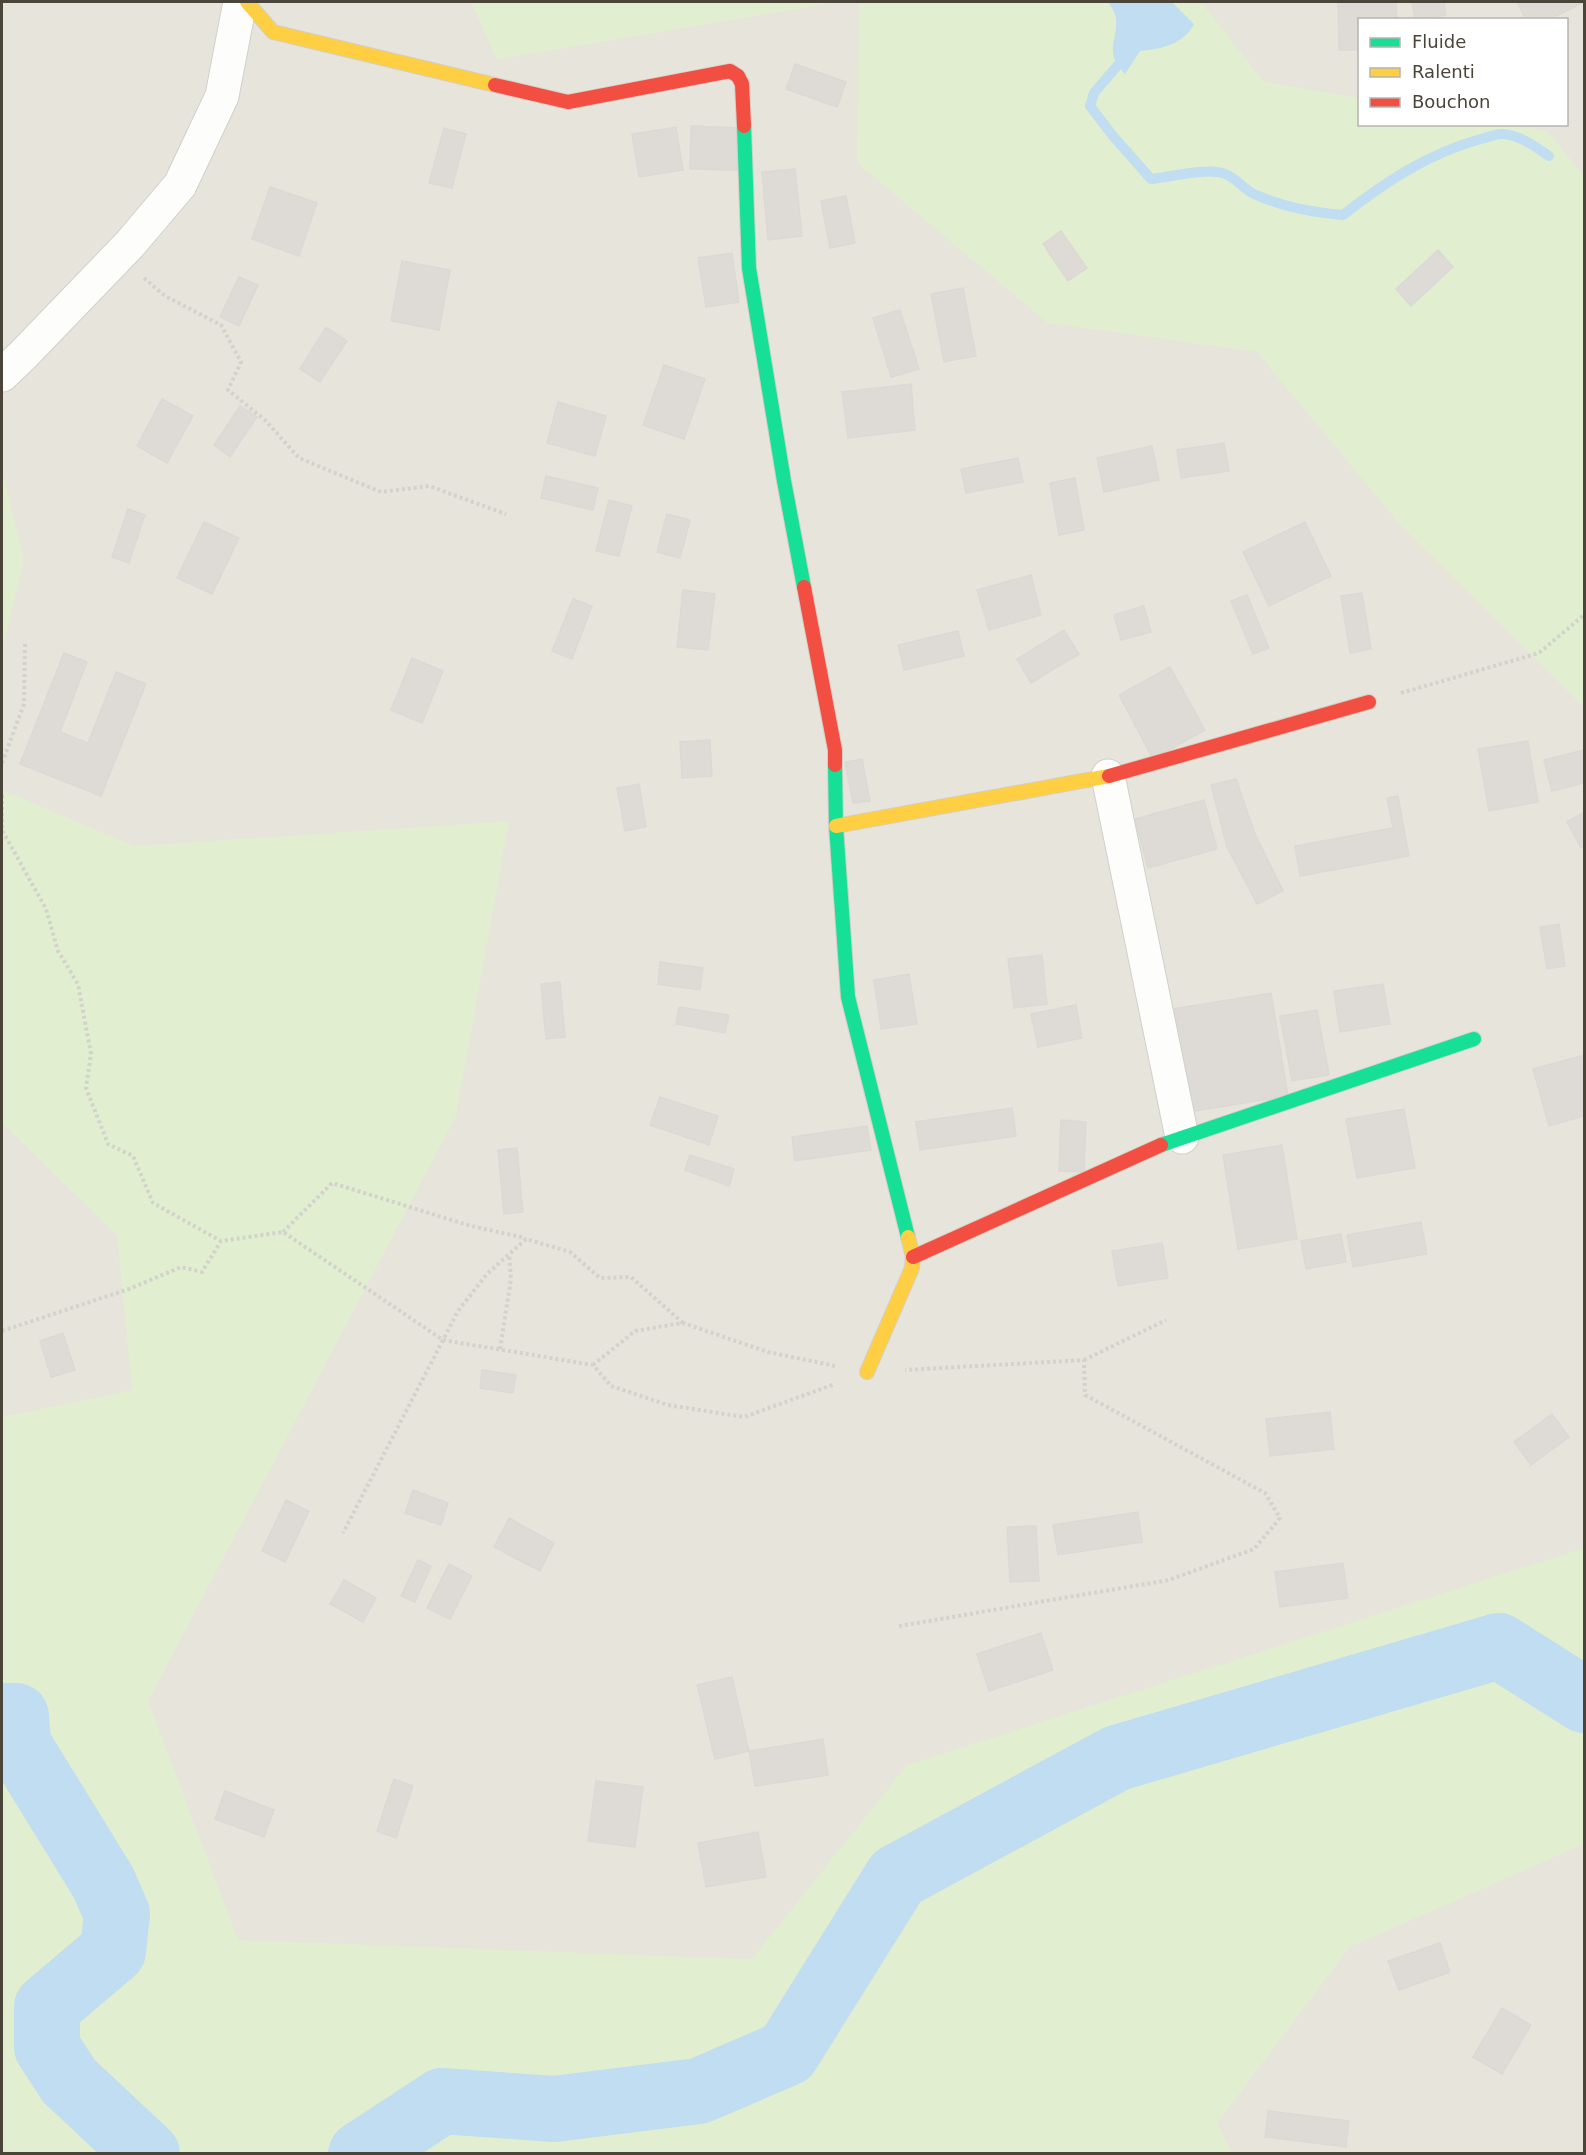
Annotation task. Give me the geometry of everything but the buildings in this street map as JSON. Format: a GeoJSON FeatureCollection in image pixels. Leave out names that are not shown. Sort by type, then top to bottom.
{"type":"FeatureCollection","features":[{"type":"Feature","properties":{"kind":"street"},"geometry":{"type":"LineString","coordinates":[[2,375],[118,256],[180,185],[222,96],[240,2]]}},
{"type":"Feature","properties":{"kind":"street"},"geometry":{"type":"LineString","coordinates":[[247,2],[273,32],[568,102],[730,71],[738,76],[742,84],[749,268],[784,481],[835,750],[836,826],[848,997],[913,1257],[912,1268],[867,1372]]}},
{"type":"Feature","properties":{"kind":"street"},"geometry":{"type":"LineString","coordinates":[[836,826],[1108,776],[1369,702]]}},
{"type":"Feature","properties":{"kind":"street"},"geometry":{"type":"LineString","coordinates":[[1108,776],[1182,1137]]}},
{"type":"Feature","properties":{"kind":"street"},"geometry":{"type":"LineString","coordinates":[[913,1257],[1163,1144],[1474,1039]]}},
{"type":"Feature","properties":{"kind":"path"},"geometry":{"type":"LineString","coordinates":[[118,256],[165,296],[221,325],[241,362],[228,390],[265,420],[299,458],[381,492],[429,486],[506,514]]}},
{"type":"Feature","properties":{"kind":"path"},"geometry":{"type":"LineString","coordinates":[[1369,702],[1539,653],[1584,615]]}},
{"type":"Feature","properties":{"kind":"path"},"geometry":{"type":"LineString","coordinates":[[2,763],[24,704],[25,644]]}},
{"type":"Feature","properties":{"kind":"path"},"geometry":{"type":"LineString","coordinates":[[2,795],[2,830],[46,909],[58,951],[78,984],[90,1054],[86,1088],[108,1144],[133,1156],[153,1203],[221,1241],[283,1232],[332,1183],[471,1226],[570,1252],[600,1278],[631,1277],[683,1323],[768,1352],[867,1372],[1084,1360],[1166,1320]]}},
{"type":"Feature","properties":{"kind":"path"},"geometry":{"type":"LineString","coordinates":[[283,1232],[443,1340],[593,1365],[611,1386],[668,1405],[744,1417],[867,1372]]}},
{"type":"Feature","properties":{"kind":"path"},"geometry":{"type":"LineString","coordinates":[[343,1533],[458,1311],[486,1275],[526,1239]]}},
{"type":"Feature","properties":{"kind":"path"},"geometry":{"type":"LineString","coordinates":[[2,1331],[129,1288],[180,1267],[202,1272],[221,1241]]}},
{"type":"Feature","properties":{"kind":"path"},"geometry":{"type":"LineString","coordinates":[[500,1349],[511,1279],[509,1254]]}},
{"type":"Feature","properties":{"kind":"path"},"geometry":{"type":"LineString","coordinates":[[593,1365],[635,1331],[683,1323]]}},
{"type":"Feature","properties":{"kind":"path"},"geometry":{"type":"LineString","coordinates":[[899,1626],[1169,1580],[1254,1549],[1280,1518],[1265,1493],[1085,1395],[1084,1360]]}},
{"type":"Feature","properties":{"kind":"shaded area"},"geometry":{"type":"Polygon","coordinates":[[[2,2],[1584,2],[1584,2153],[2,2153],[2,2]]]}},
{"type":"Feature","properties":{"kind":"green space"},"geometry":{"type":"Polygon","coordinates":[[[471,2],[837,2],[497,60],[471,2]]]}},
{"type":"Feature","properties":{"kind":"green space"},"geometry":{"type":"Polygon","coordinates":[[[859,2],[1201,2],[1263,81],[1358,98],[1358,126],[1519,126],[1547,131],[1584,176],[1584,707],[1402,527],[1257,352],[1048,323],[857,163],[859,2]]]}},
{"type":"Feature","properties":{"kind":"green space"},"geometry":{"type":"Polygon","coordinates":[[[2,470],[24,560],[2,651],[2,470]]]}},
{"type":"Feature","properties":{"kind":"green space"},"geometry":{"type":"Polygon","coordinates":[[[2,790],[134,846],[509,821],[456,1116],[148,1701],[238,1940],[752,1959],[907,1765],[1584,1548],[1584,1844],[1350,1947],[1217,2123],[1232,2153],[2,2153],[2,1417],[132,1390],[117,1235],[2,1123],[2,790]]]}},
{"type":"Feature","properties":{"kind":"water"},"geometry":{"type":"Polygon","coordinates":[[[1108,2],[1172,2],[1194,24],[1190,31],[1178,41],[1164,47],[1140,51],[1125,74],[1118,66],[1113,52],[1116,19],[1108,2]]]}},
{"type":"Feature","properties":{"kind":"waterway"},"geometry":{"type":"LineString","coordinates":[[1117,66],[1094,93],[1090,106],[1151,179],[1199,172],[1218,172],[1232,178],[1252,193],[1274,202],[1343,215],[1391,180],[1426,160],[1462,145],[1495,135],[1516,137],[1549,156]]}},
{"type":"Feature","properties":{"kind":"waterway"},"geometry":{"type":"LineString","coordinates":[[361,2154],[442,2101],[554,2109],[699,2091],[787,2053],[897,1877],[1117,1758],[1499,1646],[1584,1700]]}},
{"type":"Feature","properties":{"kind":"waterway"},"geometry":{"type":"LineString","coordinates":[[2,1716],[16,1716],[18,1744],[103,1882],[117,1914],[113,1951],[47,2007],[47,2047],[69,2081],[147,2154]]}},
{"type":"Feature","properties":{"kind":"traffic: fast"},"geometry":{"type":"LineString","coordinates":[[744,126],[749,268],[804,587]]}},
{"type":"Feature","properties":{"kind":"traffic: fast"},"geometry":{"type":"LineString","coordinates":[[835,765],[836,826],[848,997],[908,1237]]}},
{"type":"Feature","properties":{"kind":"traffic: fast"},"geometry":{"type":"LineString","coordinates":[[1161,1145],[1474,1039]]}},
{"type":"Feature","properties":{"kind":"traffic: slow"},"geometry":{"type":"LineString","coordinates":[[247,2],[273,32],[495,85]]}},
{"type":"Feature","properties":{"kind":"traffic: slow"},"geometry":{"type":"LineString","coordinates":[[836,826],[1109,776]]}},
{"type":"Feature","properties":{"kind":"traffic: slow"},"geometry":{"type":"LineString","coordinates":[[867,1372],[912,1268],[913,1257],[908,1237]]}},
{"type":"Feature","properties":{"kind":"traffic: jam"},"geometry":{"type":"LineString","coordinates":[[495,85],[568,102],[730,71],[738,76],[742,84],[744,126]]}},
{"type":"Feature","properties":{"kind":"traffic: jam"},"geometry":{"type":"LineString","coordinates":[[804,587],[835,750],[835,765]]}},
{"type":"Feature","properties":{"kind":"traffic: jam"},"geometry":{"type":"LineString","coordinates":[[1109,776],[1369,702]]}},
{"type":"Feature","properties":{"kind":"traffic: jam"},"geometry":{"type":"LineString","coordinates":[[913,1257],[1161,1145]]}}]}
